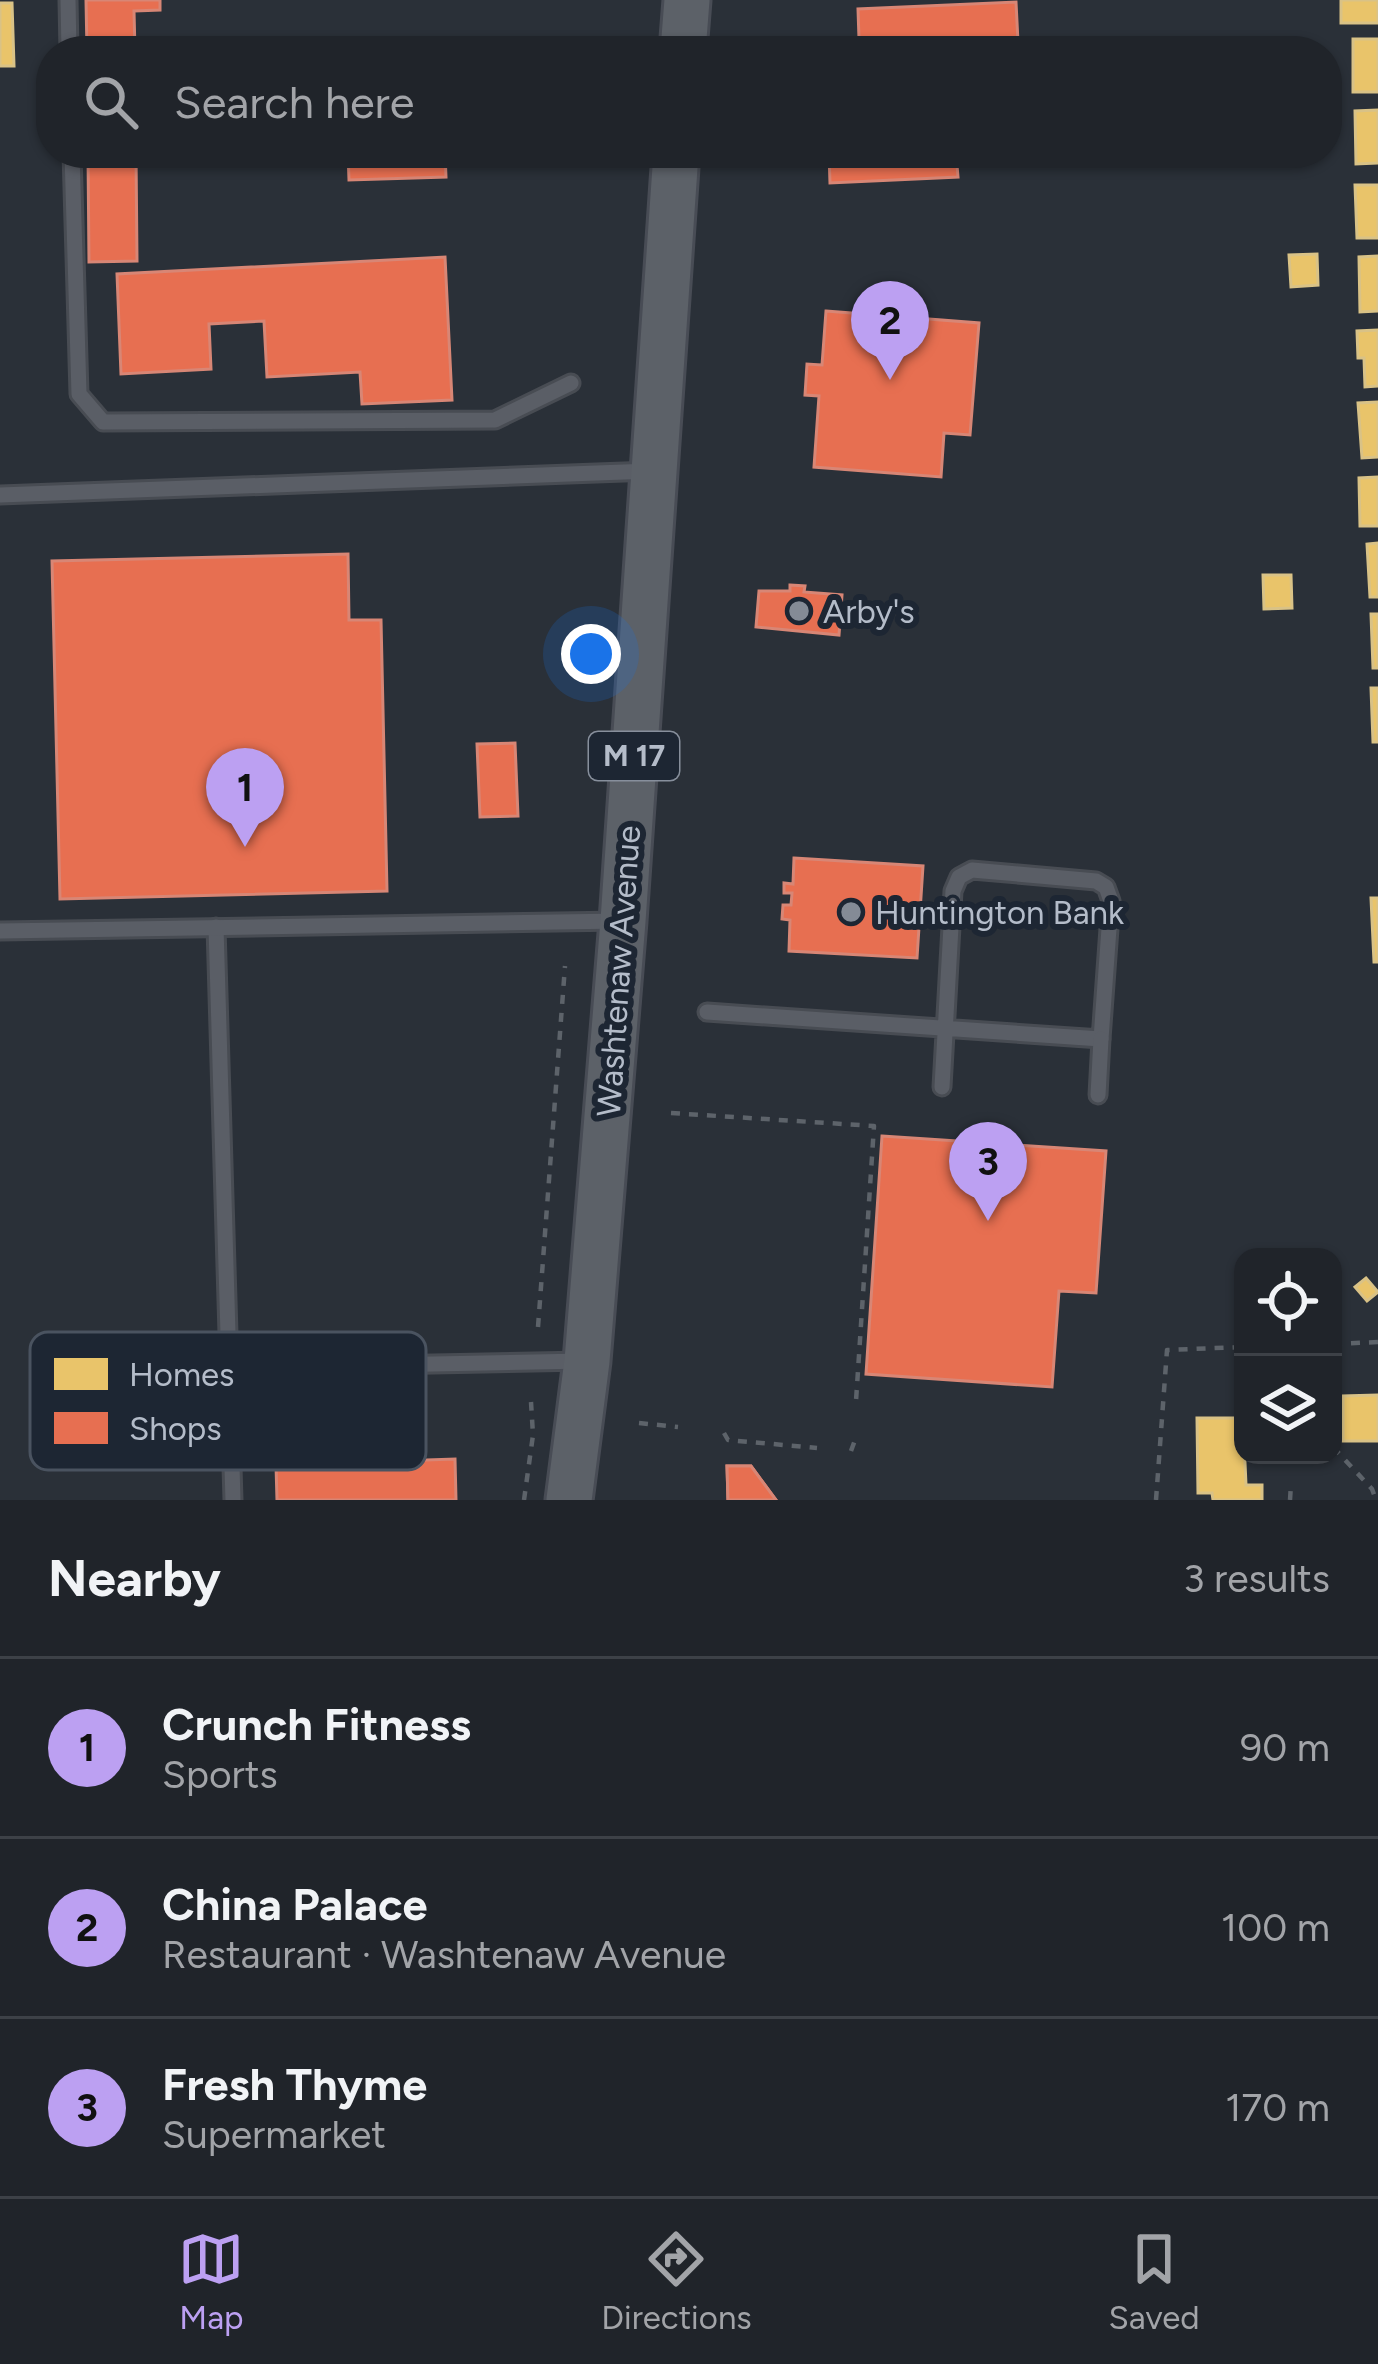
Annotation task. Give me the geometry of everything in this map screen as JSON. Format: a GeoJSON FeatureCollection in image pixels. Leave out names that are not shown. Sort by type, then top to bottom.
{"type":"FeatureCollection","features":[{"type":"Feature","properties":{"kind":"main road"},"geometry":{"type":"LineString","coordinates":[[684,36],[687,0]]}},
{"type":"Feature","properties":{"kind":"main road","name":"Washtenaw Avenue"},"geometry":{"type":"LineString","coordinates":[[569,1500],[587,1361],[623,921],[675,168]]}},
{"type":"Feature","properties":{"kind":"lane"},"geometry":{"type":"LineString","coordinates":[[68,0],[69,36]]}},
{"type":"Feature","properties":{"kind":"lane"},"geometry":{"type":"LineString","coordinates":[[72,168],[79,394],[103,422],[495,420],[571,383]]}},
{"type":"Feature","properties":{"kind":"lane"},"geometry":{"type":"LineString","coordinates":[[0,494],[654,471]]}},
{"type":"Feature","properties":{"kind":"lane"},"geometry":{"type":"LineString","coordinates":[[942,1087],[953,891],[959,877],[972,870],[1096,881],[1106,887],[1111,901],[1098,1094]]}},
{"type":"Feature","properties":{"kind":"lane"},"geometry":{"type":"LineString","coordinates":[[0,931],[623,921]]}},
{"type":"Feature","properties":{"kind":"lane"},"geometry":{"type":"LineString","coordinates":[[216,927],[228,1332]]}},
{"type":"Feature","properties":{"kind":"lane"},"geometry":{"type":"LineString","coordinates":[[707,1012],[1101,1039]]}},
{"type":"Feature","properties":{"kind":"lane"},"geometry":{"type":"LineString","coordinates":[[426,1364],[587,1361]]}},
{"type":"Feature","properties":{"kind":"lane"},"geometry":{"type":"LineString","coordinates":[[232,1470],[233,1500]]}},
{"type":"Feature","properties":{"kind":"path"},"geometry":{"type":"LineString","coordinates":[[538,1327],[565,966]]}},
{"type":"Feature","properties":{"kind":"path"},"geometry":{"type":"LineString","coordinates":[[671,1113],[874,1126],[856,1402]]}},
{"type":"Feature","properties":{"kind":"path"},"geometry":{"type":"LineString","coordinates":[[1342,1344],[1378,1342]]}},
{"type":"Feature","properties":{"kind":"path"},"geometry":{"type":"LineString","coordinates":[[1156,1500],[1167,1350],[1234,1347]]}},
{"type":"Feature","properties":{"kind":"path"},"geometry":{"type":"LineString","coordinates":[[524,1500],[533,1435],[531,1402]]}},
{"type":"Feature","properties":{"kind":"path"},"geometry":{"type":"LineString","coordinates":[[639,1423],[678,1427]]}},
{"type":"Feature","properties":{"kind":"path"},"geometry":{"type":"LineString","coordinates":[[724,1433],[728,1440],[817,1448]]}},
{"type":"Feature","properties":{"kind":"path"},"geometry":{"type":"LineString","coordinates":[[851,1451],[855,1439]]}},
{"type":"Feature","properties":{"kind":"path"},"geometry":{"type":"LineString","coordinates":[[1342,1457],[1372,1489],[1376,1500]]}},
{"type":"Feature","properties":{"kind":"path"},"geometry":{"type":"LineString","coordinates":[[1290,1500],[1292,1484]]}},
{"type":"Feature","properties":{"kind":"building: Homes"},"geometry":{"type":"Polygon","coordinates":[[[1341,0],[1378,0],[1378,23],[1341,23],[1341,0]]]}},
{"type":"Feature","properties":{"kind":"building: Homes"},"geometry":{"type":"Polygon","coordinates":[[[0,3],[12,3],[14,66],[0,66],[0,3]]]}},
{"type":"Feature","properties":{"kind":"building: Homes"},"geometry":{"type":"Polygon","coordinates":[[[1353,39],[1378,39],[1378,92],[1353,92],[1353,39]]]}},
{"type":"Feature","properties":{"kind":"building: Homes"},"geometry":{"type":"Polygon","coordinates":[[[1378,110],[1378,163],[1356,164],[1355,111],[1378,110]]]}},
{"type":"Feature","properties":{"kind":"building: Homes"},"geometry":{"type":"Polygon","coordinates":[[[1355,185],[1378,185],[1378,238],[1357,238],[1355,185]]]}},
{"type":"Feature","properties":{"kind":"building: Homes"},"geometry":{"type":"Polygon","coordinates":[[[1317,254],[1318,285],[1291,287],[1289,255],[1317,254]]]}},
{"type":"Feature","properties":{"kind":"building: Homes"},"geometry":{"type":"Polygon","coordinates":[[[1378,256],[1378,311],[1360,312],[1359,257],[1378,256]]]}},
{"type":"Feature","properties":{"kind":"building: Homes"},"geometry":{"type":"Polygon","coordinates":[[[1378,330],[1378,386],[1365,387],[1357,331],[1378,330]]]}},
{"type":"Feature","properties":{"kind":"building: Homes"},"geometry":{"type":"Polygon","coordinates":[[[1378,402],[1378,457],[1362,458],[1358,403],[1378,402]]]}},
{"type":"Feature","properties":{"kind":"building: Homes"},"geometry":{"type":"Polygon","coordinates":[[[1378,477],[1378,526],[1360,526],[1359,478],[1378,477]]]}},
{"type":"Feature","properties":{"kind":"building: Homes"},"geometry":{"type":"Polygon","coordinates":[[[1378,543],[1378,597],[1370,597],[1367,544],[1378,543]]]}},
{"type":"Feature","properties":{"kind":"building: Homes"},"geometry":{"type":"Polygon","coordinates":[[[1263,575],[1291,575],[1292,608],[1264,609],[1263,575]]]}},
{"type":"Feature","properties":{"kind":"building: Homes"},"geometry":{"type":"Polygon","coordinates":[[[1371,614],[1378,614],[1378,668],[1373,668],[1371,614]]]}},
{"type":"Feature","properties":{"kind":"building: Homes"},"geometry":{"type":"Polygon","coordinates":[[[1371,688],[1378,688],[1378,742],[1373,742],[1371,688]]]}},
{"type":"Feature","properties":{"kind":"building: Homes"},"geometry":{"type":"Polygon","coordinates":[[[1371,898],[1378,898],[1378,962],[1374,962],[1371,898]]]}},
{"type":"Feature","properties":{"kind":"building: Homes"},"geometry":{"type":"Polygon","coordinates":[[[1366,1278],[1378,1292],[1367,1301],[1355,1287],[1366,1278]]]}},
{"type":"Feature","properties":{"kind":"building: Homes"},"geometry":{"type":"Polygon","coordinates":[[[1378,1395],[1378,1441],[1343,1441],[1343,1396],[1378,1395]]]}},
{"type":"Feature","properties":{"kind":"building: Homes"},"geometry":{"type":"Polygon","coordinates":[[[1197,1418],[1234,1418],[1234,1464],[1245,1464],[1246,1485],[1262,1485],[1262,1500],[1213,1500],[1212,1493],[1198,1493],[1197,1418]]]}},
{"type":"Feature","properties":{"kind":"building: Shops"},"geometry":{"type":"Polygon","coordinates":[[[86,0],[160,0],[160,10],[134,11],[135,36],[87,36],[86,0]]]}},
{"type":"Feature","properties":{"kind":"building: Shops"},"geometry":{"type":"Polygon","coordinates":[[[1016,2],[1018,36],[859,36],[858,9],[1016,2]]]}},
{"type":"Feature","properties":{"kind":"building: Shops"},"geometry":{"type":"Polygon","coordinates":[[[88,168],[136,168],[137,261],[89,262],[88,168]]]}},
{"type":"Feature","properties":{"kind":"building: Shops"},"geometry":{"type":"Polygon","coordinates":[[[349,168],[446,168],[446,177],[349,180],[349,168]]]}},
{"type":"Feature","properties":{"kind":"building: Shops"},"geometry":{"type":"Polygon","coordinates":[[[830,168],[957,168],[958,177],[830,183],[830,168]]]}},
{"type":"Feature","properties":{"kind":"building: Shops"},"geometry":{"type":"Polygon","coordinates":[[[445,257],[452,400],[362,404],[360,372],[267,377],[264,321],[209,324],[211,369],[121,374],[117,274],[445,257]]]}},
{"type":"Feature","properties":{"kind":"building: Shops"},"geometry":{"type":"Polygon","coordinates":[[[826,311],[979,323],[970,435],[944,433],[941,477],[814,467],[819,396],[805,395],[807,364],[822,365],[826,311]]]}},
{"type":"Feature","properties":{"kind":"building: Shops"},"geometry":{"type":"Polygon","coordinates":[[[348,554],[349,620],[381,620],[387,891],[60,899],[52,561],[348,554]]]}},
{"type":"Feature","properties":{"kind":"building: Shops","name":"Arby's"},"geometry":{"type":"Polygon","coordinates":[[[790,585],[805,586],[804,592],[842,595],[839,635],[756,627],[759,591],[790,591],[790,585]]]}},
{"type":"Feature","properties":{"kind":"building: Shops"},"geometry":{"type":"Polygon","coordinates":[[[515,743],[518,816],[480,817],[477,744],[515,743]]]}},
{"type":"Feature","properties":{"kind":"building: Shops","name":"Huntington Bank"},"geometry":{"type":"Polygon","coordinates":[[[794,858],[923,866],[917,958],[789,951],[790,920],[782,919],[783,905],[791,905],[792,893],[784,893],[784,883],[793,884],[794,858]]]}},
{"type":"Feature","properties":{"kind":"building: Shops"},"geometry":{"type":"Polygon","coordinates":[[[882,1136],[1106,1151],[1096,1293],[1059,1291],[1052,1387],[866,1374],[882,1136]]]}},
{"type":"Feature","properties":{"kind":"building: Shops"},"geometry":{"type":"Polygon","coordinates":[[[455,1459],[456,1500],[277,1500],[276,1470],[426,1470],[426,1460],[455,1459]]]}},
{"type":"Feature","properties":{"kind":"building: Shops"},"geometry":{"type":"Polygon","coordinates":[[[727,1466],[751,1466],[776,1500],[728,1500],[727,1466]]]}},
{"type":"Feature","properties":{"kind":"building: Shops"},"geometry":{"type":"Polygon","coordinates":[[[727,1466],[751,1466],[776,1500],[728,1500],[727,1466]]]}},
{"type":"Feature","properties":{"kind":"place","name":"China Palace"},"geometry":{"type":"Point","coordinates":[890,380]}},
{"type":"Feature","properties":{"kind":"place","name":"Arby's"},"geometry":{"type":"Point","coordinates":[799,611]}},
{"type":"Feature","properties":{"kind":"place","name":"Crunch Fitness"},"geometry":{"type":"Point","coordinates":[245,847]}},
{"type":"Feature","properties":{"kind":"place","name":"Huntington Bank"},"geometry":{"type":"Point","coordinates":[851,912]}},
{"type":"Feature","properties":{"kind":"place","name":"Fresh Thyme"},"geometry":{"type":"Point","coordinates":[988,1221]}}]}
